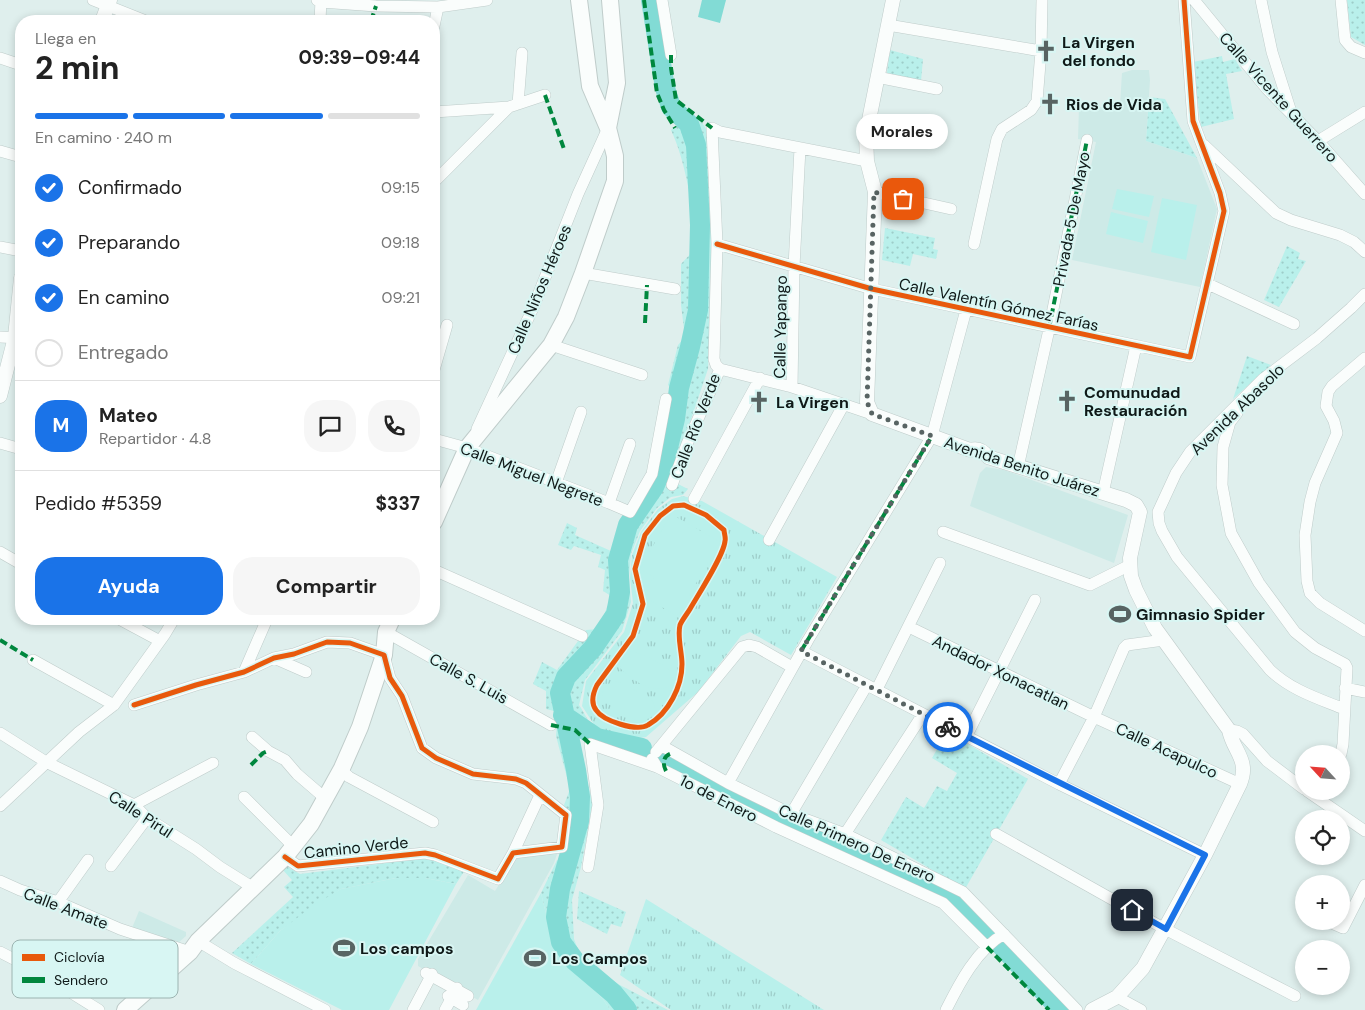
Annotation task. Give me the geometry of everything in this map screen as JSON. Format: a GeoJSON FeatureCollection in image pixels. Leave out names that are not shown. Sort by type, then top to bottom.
{"type":"FeatureCollection","features":[{"type":"Feature","properties":{"kind":"main road"},"geometry":{"type":"LineString","coordinates":[[440,509],[468,448],[551,345],[566,317],[615,181],[615,156],[608,128],[592,95],[590,86],[579,0]]}},
{"type":"Feature","properties":{"kind":"main road"},"geometry":{"type":"LineString","coordinates":[[608,128],[616,82],[610,0]]}},
{"type":"Feature","properties":{"kind":"main road"},"geometry":{"type":"LineString","coordinates":[[178,961],[290,852],[311,824],[342,768],[360,727],[384,655],[389,625]]}},
{"type":"Feature","properties":{"kind":"main road"},"geometry":{"type":"LineString","coordinates":[[126,1010],[139,998]]}},
{"type":"Feature","properties":{"kind":"street"},"geometry":{"type":"LineString","coordinates":[[93,0],[109,3],[134,15]]}},
{"type":"Feature","properties":{"kind":"street"},"geometry":{"type":"LineString","coordinates":[[320,15],[320,1],[376,6],[438,7],[487,0]]}},
{"type":"Feature","properties":{"kind":"street"},"geometry":{"type":"LineString","coordinates":[[662,0],[672,55]]}},
{"type":"Feature","properties":{"kind":"street"},"geometry":{"type":"LineString","coordinates":[[872,414],[867,402],[874,192],[867,161],[866,135],[893,0]]}},
{"type":"Feature","properties":{"kind":"street"},"geometry":{"type":"LineString","coordinates":[[974,244],[997,138],[1002,129],[1031,110],[1037,101],[1041,51],[1042,0]]}},
{"type":"Feature","properties":{"kind":"street"},"geometry":{"type":"LineString","coordinates":[[1184,0],[1193,121],[1220,193],[1224,211],[1208,284],[1294,324]]}},
{"type":"Feature","properties":{"kind":"street"},"geometry":{"type":"LineString","coordinates":[[1262,0],[1272,52],[1292,116]]}},
{"type":"Feature","properties":{"kind":"street"},"geometry":{"type":"LineString","coordinates":[[1341,0],[1345,40],[1351,47],[1365,53]]}},
{"type":"Feature","properties":{"kind":"street"},"geometry":{"type":"LineString","coordinates":[[104,15],[109,3]]}},
{"type":"Feature","properties":{"kind":"street"},"geometry":{"type":"LineString","coordinates":[[1185,15],[1197,4]]}},
{"type":"Feature","properties":{"kind":"street","name":"Calle Vicente Guerrero"},"geometry":{"type":"LineString","coordinates":[[1197,4],[1267,89],[1365,194]]}},
{"type":"Feature","properties":{"kind":"street"},"geometry":{"type":"LineString","coordinates":[[436,15],[438,7]]}},
{"type":"Feature","properties":{"kind":"street"},"geometry":{"type":"LineString","coordinates":[[888,25],[1041,51]]}},
{"type":"Feature","properties":{"kind":"street"},"geometry":{"type":"LineString","coordinates":[[440,176],[514,105],[522,53]]}},
{"type":"Feature","properties":{"kind":"street"},"geometry":{"type":"LineString","coordinates":[[0,58],[15,64]]}},
{"type":"Feature","properties":{"kind":"street"},"geometry":{"type":"LineString","coordinates":[[877,77],[937,89]]}},
{"type":"Feature","properties":{"kind":"street"},"geometry":{"type":"LineString","coordinates":[[440,111],[514,105],[544,95]]}},
{"type":"Feature","properties":{"kind":"street"},"geometry":{"type":"LineString","coordinates":[[1318,142],[1365,112]]}},
{"type":"Feature","properties":{"kind":"street","name":"Calle Niños Héroes"},"geometry":{"type":"LineString","coordinates":[[468,448],[533,308],[578,194],[608,128]]}},
{"type":"Feature","properties":{"kind":"street","name":"Calle Río Verde"},"geometry":{"type":"LineString","coordinates":[[672,485],[687,444],[720,370],[714,359],[717,244],[712,128],[720,132],[800,148]]}},
{"type":"Feature","properties":{"kind":"street","name":"Privada 5 De Mayo"},"geometry":{"type":"LineString","coordinates":[[1018,467],[1049,328],[1072,240],[1087,140]]}},
{"type":"Feature","properties":{"kind":"street"},"geometry":{"type":"LineString","coordinates":[[1203,144],[1276,213],[1291,220],[1340,235],[1354,242],[1365,252]]}},
{"type":"Feature","properties":{"kind":"street"},"geometry":{"type":"LineString","coordinates":[[800,148],[867,161]]}},
{"type":"Feature","properties":{"kind":"street","name":"Calle Yapango"},"geometry":{"type":"LineString","coordinates":[[792,388],[794,267],[800,148]]}},
{"type":"Feature","properties":{"kind":"street"},"geometry":{"type":"LineString","coordinates":[[0,151],[15,155]]}},
{"type":"Feature","properties":{"kind":"street"},"geometry":{"type":"LineString","coordinates":[[874,192],[950,209]]}},
{"type":"Feature","properties":{"kind":"street","name":"Calle Valentín Gómez Farías"},"geometry":{"type":"LineString","coordinates":[[717,244],[872,289],[1190,357],[1208,284]]}},
{"type":"Feature","properties":{"kind":"street"},"geometry":{"type":"LineString","coordinates":[[0,247],[15,249]]}},
{"type":"Feature","properties":{"kind":"street"},"geometry":{"type":"LineString","coordinates":[[583,273],[675,289]]}},
{"type":"Feature","properties":{"kind":"street","name":"Avenida Abasolo"},"geometry":{"type":"LineString","coordinates":[[1158,512],[1172,481],[1190,452],[1263,379],[1317,338],[1365,294]]}},
{"type":"Feature","properties":{"kind":"street"},"geometry":{"type":"LineString","coordinates":[[728,782],[801,651],[932,436],[966,310]]}},
{"type":"Feature","properties":{"kind":"street"},"geometry":{"type":"LineString","coordinates":[[440,349],[447,324]]}},
{"type":"Feature","properties":{"kind":"street"},"geometry":{"type":"LineString","coordinates":[[0,337],[15,338]]}},
{"type":"Feature","properties":{"kind":"street"},"geometry":{"type":"LineString","coordinates":[[551,345],[642,375]]}},
{"type":"Feature","properties":{"kind":"street"},"geometry":{"type":"LineString","coordinates":[[1103,493],[1136,346]]}},
{"type":"Feature","properties":{"kind":"street"},"geometry":{"type":"LineString","coordinates":[[0,396],[15,348]]}},
{"type":"Feature","properties":{"kind":"street"},"geometry":{"type":"LineString","coordinates":[[1365,358],[1332,386],[1328,392],[1326,406],[1334,421],[1337,433],[1315,482],[1305,535],[1307,582],[1310,593],[1320,603],[1365,631]]}},
{"type":"Feature","properties":{"kind":"street"},"geometry":{"type":"LineString","coordinates":[[720,370],[760,378],[872,414]]}},
{"type":"Feature","properties":{"kind":"street"},"geometry":{"type":"LineString","coordinates":[[694,499],[760,378]]}},
{"type":"Feature","properties":{"kind":"street"},"geometry":{"type":"LineString","coordinates":[[1263,379],[1230,422],[1223,447],[1222,484],[1231,533],[1259,583],[1295,632],[1315,648],[1345,664],[1347,668],[1343,745]]}},
{"type":"Feature","properties":{"kind":"street","name":"Calle Miguel Negrete"},"geometry":{"type":"LineString","coordinates":[[440,441],[468,448],[630,512],[652,474],[666,399]]}},
{"type":"Feature","properties":{"kind":"street"},"geometry":{"type":"LineString","coordinates":[[769,540],[844,404]]}},
{"type":"Feature","properties":{"kind":"street"},"geometry":{"type":"LineString","coordinates":[[556,482],[581,412]]}},
{"type":"Feature","properties":{"kind":"street","name":"Avenida Benito Juárez"},"geometry":{"type":"LineString","coordinates":[[872,414],[970,450],[979,450],[988,457],[1133,502],[1140,512]]}},
{"type":"Feature","properties":{"kind":"street"},"geometry":{"type":"LineString","coordinates":[[0,443],[15,447]]}},
{"type":"Feature","properties":{"kind":"street"},"geometry":{"type":"LineString","coordinates":[[609,503],[630,444]]}},
{"type":"Feature","properties":{"kind":"street"},"geometry":{"type":"LineString","coordinates":[[1092,1010],[1118,997],[1143,968],[1205,855],[1244,774],[1243,764],[1231,739],[1229,730],[1155,628],[1133,582],[1130,565],[1131,552],[1140,512],[1158,512],[1162,531],[1177,558],[1281,681],[1295,689],[1344,709]]}},
{"type":"Feature","properties":{"kind":"street"},"geometry":{"type":"LineString","coordinates":[[943,532],[1090,585],[1130,565]]}},
{"type":"Feature","properties":{"kind":"street"},"geometry":{"type":"LineString","coordinates":[[0,552],[15,561]]}},
{"type":"Feature","properties":{"kind":"street"},"geometry":{"type":"LineString","coordinates":[[791,814],[909,627],[940,563]]}},
{"type":"Feature","properties":{"kind":"street"},"geometry":{"type":"LineString","coordinates":[[440,573],[582,636]]}},
{"type":"Feature","properties":{"kind":"street"},"geometry":{"type":"LineString","coordinates":[[966,736],[1035,600]]}},
{"type":"Feature","properties":{"kind":"street"},"geometry":{"type":"LineString","coordinates":[[130,625],[160,641]]}},
{"type":"Feature","properties":{"kind":"street"},"geometry":{"type":"LineString","coordinates":[[0,806],[79,732],[114,705],[170,625]]}},
{"type":"Feature","properties":{"kind":"street"},"geometry":{"type":"LineString","coordinates":[[244,672],[264,625]]}},
{"type":"Feature","properties":{"kind":"street","name":"Calle S. Luis"},"geometry":{"type":"LineString","coordinates":[[389,625],[551,724]]}},
{"type":"Feature","properties":{"kind":"street","name":"Andador Xonacatlan"},"geometry":{"type":"LineString","coordinates":[[909,627],[1094,717]]}},
{"type":"Feature","properties":{"kind":"street"},"geometry":{"type":"LineString","coordinates":[[1060,784],[1094,717],[1124,648],[1127,645],[1164,640]]}},
{"type":"Feature","properties":{"kind":"street"},"geometry":{"type":"LineString","coordinates":[[134,705],[196,684],[244,672],[274,658],[294,654],[327,642],[337,641],[362,646],[384,655],[390,678],[402,696],[422,748],[436,758],[473,774],[516,779],[526,783],[566,815],[562,847],[513,853]]}},
{"type":"Feature","properties":{"kind":"street"},"geometry":{"type":"LineString","coordinates":[[650,762],[659,748],[742,647],[749,645],[757,647],[792,667]]}},
{"type":"Feature","properties":{"kind":"street"},"geometry":{"type":"LineString","coordinates":[[801,651],[1060,784],[1205,855]]}},
{"type":"Feature","properties":{"kind":"street"},"geometry":{"type":"LineString","coordinates":[[274,658],[306,672]]}},
{"type":"Feature","properties":{"kind":"street"},"geometry":{"type":"LineString","coordinates":[[33,660],[114,705]]}},
{"type":"Feature","properties":{"kind":"street"},"geometry":{"type":"LineString","coordinates":[[1345,688],[1365,692]]}},
{"type":"Feature","properties":{"kind":"street"},"geometry":{"type":"LineString","coordinates":[[845,834],[923,714]]}},
{"type":"Feature","properties":{"kind":"street","name":"Calle Acapulco"},"geometry":{"type":"LineString","coordinates":[[1094,717],[1240,784]]}},
{"type":"Feature","properties":{"kind":"street"},"geometry":{"type":"LineString","coordinates":[[1229,730],[1243,734],[1267,761],[1295,782]]}},
{"type":"Feature","properties":{"kind":"street","name":"Calle Pirul"},"geometry":{"type":"LineString","coordinates":[[0,733],[46,762],[134,805],[147,818],[252,887]]}},
{"type":"Feature","properties":{"kind":"street"},"geometry":{"type":"LineString","coordinates":[[252,738],[268,752],[285,760],[297,774],[326,799]]}},
{"type":"Feature","properties":{"kind":"street","name":"1o de Enero"},"geometry":{"type":"LineString","coordinates":[[588,867],[598,805],[590,744],[650,762],[776,828],[943,903],[988,945]]}},
{"type":"Feature","properties":{"kind":"street","name":"Calle Primero De Enero"},"geometry":{"type":"LineString","coordinates":[[659,748],[664,747],[791,814],[845,834],[963,892],[1002,935],[1076,1010]]}},
{"type":"Feature","properties":{"kind":"street"},"geometry":{"type":"LineString","coordinates":[[134,805],[213,763]]}},
{"type":"Feature","properties":{"kind":"street"},"geometry":{"type":"LineString","coordinates":[[342,768],[341,770],[349,777],[433,822]]}},
{"type":"Feature","properties":{"kind":"street"},"geometry":{"type":"LineString","coordinates":[[513,853],[540,795]]}},
{"type":"Feature","properties":{"kind":"street"},"geometry":{"type":"LineString","coordinates":[[244,797],[290,852]]}},
{"type":"Feature","properties":{"kind":"street"},"geometry":{"type":"LineString","coordinates":[[1327,800],[1365,831]]}},
{"type":"Feature","properties":{"kind":"street"},"geometry":{"type":"LineString","coordinates":[[111,866],[147,818]]}},
{"type":"Feature","properties":{"kind":"street"},"geometry":{"type":"LineString","coordinates":[[996,834],[1166,929],[1294,996]]}},
{"type":"Feature","properties":{"kind":"street","name":"Camino Verde"},"geometry":{"type":"LineString","coordinates":[[290,852],[298,866],[425,853],[498,879],[513,853]]}},
{"type":"Feature","properties":{"kind":"street"},"geometry":{"type":"LineString","coordinates":[[58,902],[88,860]]}},
{"type":"Feature","properties":{"kind":"street","name":"Calle Amate"},"geometry":{"type":"LineString","coordinates":[[0,881],[20,890],[58,902],[120,928],[169,940]]}},
{"type":"Feature","properties":{"kind":"street"},"geometry":{"type":"LineString","coordinates":[[1350,914],[1365,884]]}},
{"type":"Feature","properties":{"kind":"street"},"geometry":{"type":"LineString","coordinates":[[946,1010],[963,977],[988,945],[1002,935]]}},
{"type":"Feature","properties":{"kind":"street","name":"Calle Amate"},"geometry":{"type":"LineString","coordinates":[[178,942],[194,946],[234,963],[312,1007],[325,1010]]}},
{"type":"Feature","properties":{"kind":"street"},"geometry":{"type":"LineString","coordinates":[[0,952],[12,958]]}},
{"type":"Feature","properties":{"kind":"street"},"geometry":{"type":"LineString","coordinates":[[421,994],[452,1001]]}},
{"type":"Feature","properties":{"kind":"street"},"geometry":{"type":"LineString","coordinates":[[1118,997],[1142,1010]]}},
{"type":"Feature","properties":{"kind":"street"},"geometry":{"type":"LineString","coordinates":[[80,998],[99,1010]]}},
{"type":"Feature","properties":{"kind":"shaded area"},"geometry":{"type":"Polygon","coordinates":[[[702,0],[726,0],[720,23],[698,17],[702,0]]]}},
{"type":"Feature","properties":{"kind":"shaded area"},"geometry":{"type":"Polygon","coordinates":[[[1132,70],[1149,70],[1146,141],[1197,158],[1217,209],[1200,287],[1072,260],[1096,142],[1078,139],[1079,107],[1120,106],[1122,73],[1132,70]]]}},
{"type":"Feature","properties":{"kind":"shaded area"},"geometry":{"type":"Polygon","coordinates":[[[986,467],[1004,470],[1128,515],[1114,563],[970,506],[980,473],[986,467]]]}},
{"type":"Feature","properties":{"kind":"shaded area"},"geometry":{"type":"Polygon","coordinates":[[[558,851],[554,863],[478,1000],[418,966],[418,959],[468,875],[495,891],[517,856],[558,851]]]}},
{"type":"Feature","properties":{"kind":"shaded area"},"geometry":{"type":"Polygon","coordinates":[[[139,911],[186,932],[186,936],[178,943],[178,940],[169,940],[132,928],[139,911]]]}},
{"type":"Feature","properties":{"kind":"green space"},"geometry":{"type":"Polygon","coordinates":[[[646,0],[661,0],[675,101],[702,123],[708,134],[713,246],[708,369],[680,452],[678,484],[688,489],[683,495],[671,497],[657,508],[640,531],[631,554],[629,578],[631,602],[622,631],[585,680],[579,705],[595,728],[620,738],[646,739],[640,746],[597,736],[567,714],[593,802],[581,867],[572,900],[574,939],[579,952],[595,968],[618,984],[668,1010],[610,1010],[603,999],[554,947],[541,893],[557,860],[563,863],[569,838],[564,805],[570,789],[556,736],[558,712],[546,709],[546,691],[533,684],[542,662],[557,670],[586,630],[599,629],[611,596],[603,591],[605,570],[598,567],[601,555],[574,546],[571,550],[558,545],[567,523],[577,528],[575,535],[611,551],[615,544],[627,541],[632,526],[657,488],[668,464],[682,397],[668,385],[678,345],[685,337],[681,305],[681,264],[694,250],[693,221],[685,173],[671,130],[679,124],[668,110],[660,89],[646,0]]]}},
{"type":"Feature","properties":{"kind":"green space"},"geometry":{"type":"Polygon","coordinates":[[[1347,0],[1365,0],[1365,45],[1351,37],[1347,0]]]}},
{"type":"Feature","properties":{"kind":"green space"},"geometry":{"type":"Polygon","coordinates":[[[890,50],[923,59],[921,81],[887,73],[890,50]]]}},
{"type":"Feature","properties":{"kind":"green space"},"geometry":{"type":"Polygon","coordinates":[[[1222,56],[1223,62],[1235,59],[1242,71],[1226,74],[1234,119],[1201,127],[1193,62],[1222,56]]]}},
{"type":"Feature","properties":{"kind":"green space"},"geometry":{"type":"Polygon","coordinates":[[[1149,97],[1165,99],[1197,158],[1146,141],[1149,97]]]}},
{"type":"Feature","properties":{"kind":"green space"},"geometry":{"type":"Polygon","coordinates":[[[1117,189],[1154,196],[1149,217],[1112,209],[1117,189]]]}},
{"type":"Feature","properties":{"kind":"green space"},"geometry":{"type":"Polygon","coordinates":[[[1162,198],[1197,205],[1186,260],[1151,252],[1162,198]]]}},
{"type":"Feature","properties":{"kind":"green space"},"geometry":{"type":"Polygon","coordinates":[[[1111,212],[1148,221],[1143,243],[1106,234],[1111,212]]]}},
{"type":"Feature","properties":{"kind":"green space"},"geometry":{"type":"Polygon","coordinates":[[[885,228],[935,238],[933,249],[938,250],[936,259],[913,254],[910,266],[882,260],[885,228]]]}},
{"type":"Feature","properties":{"kind":"green space"},"geometry":{"type":"Polygon","coordinates":[[[1287,246],[1300,253],[1298,259],[1306,261],[1279,307],[1264,300],[1287,246]]]}},
{"type":"Feature","properties":{"kind":"green space"},"geometry":{"type":"Polygon","coordinates":[[[1247,356],[1271,365],[1233,399],[1247,356]]]}},
{"type":"Feature","properties":{"kind":"green space"},"geometry":{"type":"Polygon","coordinates":[[[683,496],[702,501],[837,577],[791,655],[750,632],[741,636],[698,692],[646,737],[634,739],[614,735],[595,726],[582,706],[586,681],[624,632],[633,603],[630,578],[632,555],[641,532],[658,509],[672,499],[683,496]]]}},
{"type":"Feature","properties":{"kind":"green space"},"geometry":{"type":"Polygon","coordinates":[[[671,514],[720,542],[677,616],[643,596],[654,577],[640,569],[671,514]]]}},
{"type":"Feature","properties":{"kind":"green space"},"geometry":{"type":"Polygon","coordinates":[[[631,651],[665,666],[672,673],[671,685],[658,689],[651,688],[637,682],[625,673],[620,668],[621,659],[631,651]]]}},
{"type":"Feature","properties":{"kind":"green space"},"geometry":{"type":"Polygon","coordinates":[[[614,681],[650,698],[654,706],[653,716],[643,721],[631,719],[602,698],[604,690],[614,681]]]}},
{"type":"Feature","properties":{"kind":"green space"},"geometry":{"type":"Polygon","coordinates":[[[947,732],[1028,779],[965,889],[881,840],[906,797],[924,808],[937,786],[947,791],[957,773],[932,758],[947,732]]]}},
{"type":"Feature","properties":{"kind":"green space"},"geometry":{"type":"Polygon","coordinates":[[[426,858],[465,870],[456,884],[425,878],[396,878],[341,889],[280,931],[251,964],[232,953],[293,897],[284,887],[292,880],[282,869],[286,866],[300,874],[426,858]]]}},
{"type":"Feature","properties":{"kind":"green space","name":"Los campos"},"geometry":{"type":"Polygon","coordinates":[[[396,878],[425,878],[456,884],[389,1010],[342,1010],[251,964],[280,931],[314,905],[341,889],[396,878]]]}},
{"type":"Feature","properties":{"kind":"green space"},"geometry":{"type":"Polygon","coordinates":[[[579,891],[626,912],[621,927],[611,924],[607,934],[577,919],[579,891]]]}},
{"type":"Feature","properties":{"kind":"green space","name":"Los Campos"},"geometry":{"type":"Polygon","coordinates":[[[541,893],[554,947],[603,999],[610,1010],[476,1010],[541,893]]]}},
{"type":"Feature","properties":{"kind":"green space"},"geometry":{"type":"Polygon","coordinates":[[[646,899],[824,1010],[671,1010],[620,975],[646,899]]]}},
{"type":"Feature","properties":{"kind":"waterway"},"geometry":{"type":"LineString","coordinates":[[627,1010],[614,994],[575,961],[561,942],[556,917],[560,889],[579,821],[580,797],[560,693],[566,677],[593,648],[616,614],[620,592],[618,560],[628,525],[654,487],[664,464],[675,419],[679,388],[698,310],[700,225],[696,145],[689,124],[671,107],[665,88],[651,0]]}},
{"type":"Feature","properties":{"kind":"waterway"},"geometry":{"type":"LineString","coordinates":[[563,715],[597,738],[642,748]]}},
{"type":"Feature","properties":{"kind":"waterway"},"geometry":{"type":"LineString","coordinates":[[661,757],[790,821],[956,894],[1061,1010]]}},
{"type":"Feature","properties":{"kind":"marked path"},"geometry":{"type":"LineString","coordinates":[[644,0],[657,93],[664,110],[675,128]]}},
{"type":"Feature","properties":{"kind":"marked path"},"geometry":{"type":"LineString","coordinates":[[373,15],[376,6]]}},
{"type":"Feature","properties":{"kind":"marked path"},"geometry":{"type":"LineString","coordinates":[[671,55],[676,100],[712,128]]}},
{"type":"Feature","properties":{"kind":"marked path"},"geometry":{"type":"LineString","coordinates":[[545,95],[564,149]]}},
{"type":"Feature","properties":{"kind":"marked path"},"geometry":{"type":"LineString","coordinates":[[1049,328],[1087,140]]}},
{"type":"Feature","properties":{"kind":"marked path"},"geometry":{"type":"LineString","coordinates":[[645,323],[647,285]]}},
{"type":"Feature","properties":{"kind":"marked path"},"geometry":{"type":"LineString","coordinates":[[801,651],[932,436]]}},
{"type":"Feature","properties":{"kind":"marked path"},"geometry":{"type":"LineString","coordinates":[[0,640],[33,660]]}},
{"type":"Feature","properties":{"kind":"marked path"},"geometry":{"type":"LineString","coordinates":[[551,725],[575,730],[590,744]]}},
{"type":"Feature","properties":{"kind":"marked path"},"geometry":{"type":"LineString","coordinates":[[251,765],[263,753],[268,751]]}},
{"type":"Feature","properties":{"kind":"marked path"},"geometry":{"type":"LineString","coordinates":[[666,771],[664,765],[665,757],[673,753]]}},
{"type":"Feature","properties":{"kind":"marked path"},"geometry":{"type":"LineString","coordinates":[[987,947],[1049,1010]]}},
{"type":"Feature","properties":{"kind":"cycle path"},"geometry":{"type":"LineString","coordinates":[[717,244],[872,289],[1190,357],[1224,211],[1220,193],[1193,121],[1184,0]]}},
{"type":"Feature","properties":{"kind":"cycle path"},"geometry":{"type":"LineString","coordinates":[[684,505],[706,515],[724,530],[724,547],[710,575],[680,625],[681,672],[680,681],[673,698],[662,714],[648,725],[636,727],[620,724],[606,718],[596,710],[593,704],[593,694],[597,685],[633,636],[643,604],[635,569],[645,535],[660,516],[673,506],[684,505]]}},
{"type":"Feature","properties":{"kind":"cycle path"},"geometry":{"type":"LineString","coordinates":[[134,705],[244,672],[274,658],[294,654],[327,642],[350,643],[384,655],[390,678],[402,696],[422,748],[436,758],[473,774],[516,779],[526,783],[566,815],[562,847],[513,853],[498,879],[425,853],[298,866],[285,857]]}},
{"type":"Feature","properties":{"kind":"way so far"},"geometry":{"type":"LineString","coordinates":[[903,199],[874,192],[867,402],[872,414],[932,436],[801,651],[948,727]]}},
{"type":"Feature","properties":{"kind":"place","name":"La Virgen del fondo"},"geometry":{"type":"Point","coordinates":[1046,51]}},
{"type":"Feature","properties":{"kind":"place","name":"Rios de Vida"},"geometry":{"type":"Point","coordinates":[1050,104]}},
{"type":"Feature","properties":{"kind":"place","name":"Morales"},"geometry":{"type":"Point","coordinates":[903,199]}},
{"type":"Feature","properties":{"kind":"place","name":"Comunudad Restauración"},"geometry":{"type":"Point","coordinates":[1067,401]}},
{"type":"Feature","properties":{"kind":"place","name":"La Virgen"},"geometry":{"type":"Point","coordinates":[759,402]}},
{"type":"Feature","properties":{"kind":"place","name":"Gimnasio Spider"},"geometry":{"type":"Point","coordinates":[1120,614]}},
{"type":"Feature","properties":{"kind":"place","name":"Los campos"},"geometry":{"type":"Point","coordinates":[344,948]}},
{"type":"Feature","properties":{"kind":"place","name":"Los Campos"},"geometry":{"type":"Point","coordinates":[535,958]}},
{"type":"Feature","properties":{"kind":"route"},"geometry":{"type":"LineString","coordinates":[[948,727],[1205,855],[1166,929],[1132,910]]}}]}
